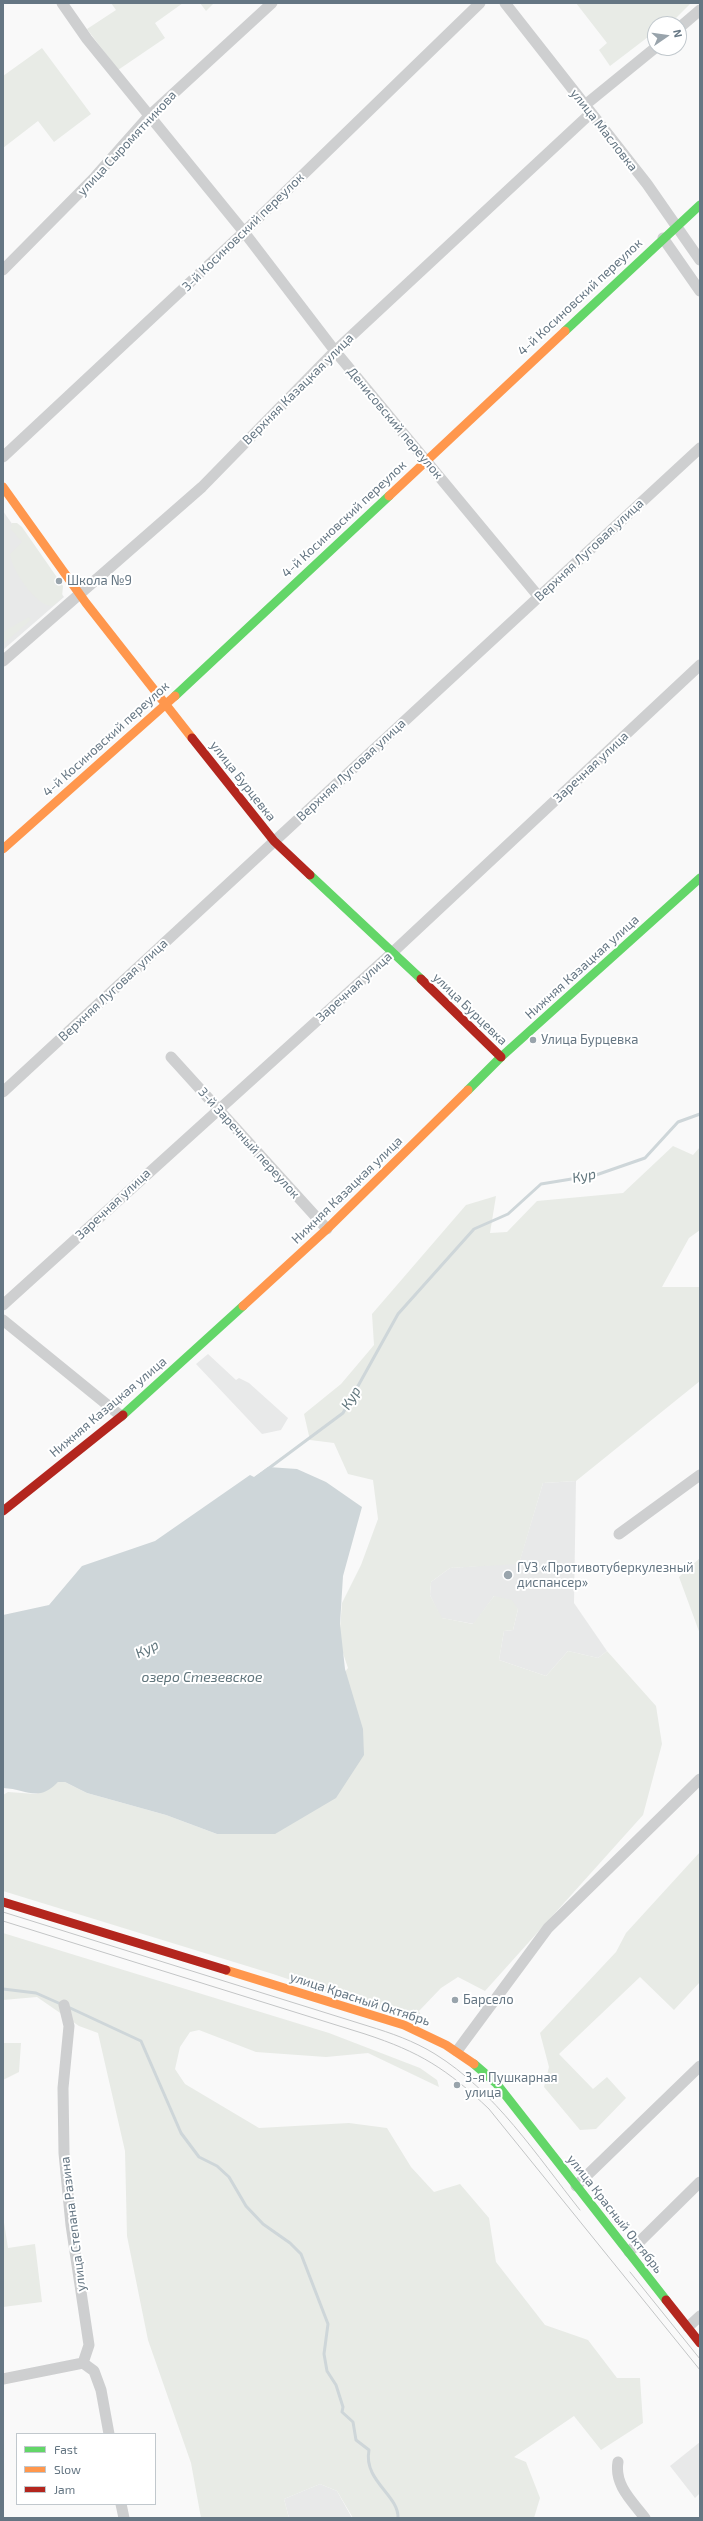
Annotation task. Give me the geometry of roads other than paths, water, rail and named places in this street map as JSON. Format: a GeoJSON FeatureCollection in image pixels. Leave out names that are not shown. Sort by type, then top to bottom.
{"type":"FeatureCollection","features":[{"type":"Feature","properties":{"kind":"street","name":"Денисовский переулок"},"geometry":{"type":"LineString","coordinates":[[62,3],[87,39],[244,232],[335,351],[538,597]]}},
{"type":"Feature","properties":{"kind":"street","name":"улица Сыромятникова"},"geometry":{"type":"LineString","coordinates":[[3,270],[95,177],[149,116],[272,3]]}},
{"type":"Feature","properties":{"kind":"street","name":"3-й Косиновский переулок"},"geometry":{"type":"LineString","coordinates":[[3,457],[244,232],[480,3]]}},
{"type":"Feature","properties":{"kind":"street","name":"улица Масловка"},"geometry":{"type":"LineString","coordinates":[[505,3],[588,109],[676,225],[700,260]]}},
{"type":"Feature","properties":{"kind":"street"},"geometry":{"type":"LineString","coordinates":[[687,21],[700,10]]}},
{"type":"Feature","properties":{"kind":"street","name":"Верхняя Казацкая улица"},"geometry":{"type":"LineString","coordinates":[[3,661],[202,487],[335,351],[588,109],[647,55]]}},
{"type":"Feature","properties":{"kind":"street","name":"4-й Косиновский переулок"},"geometry":{"type":"LineString","coordinates":[[3,849],[166,704],[676,225],[700,205]]}},
{"type":"Feature","properties":{"kind":"street"},"geometry":{"type":"LineString","coordinates":[[663,238],[700,291]]}},
{"type":"Feature","properties":{"kind":"street","name":"Верхняя Луговая улица"},"geometry":{"type":"LineString","coordinates":[[3,1092],[700,448]]}},
{"type":"Feature","properties":{"kind":"street","name":"улица Бурцевка"},"geometry":{"type":"LineString","coordinates":[[3,487],[80,595],[274,841],[393,952],[501,1057]]}},
{"type":"Feature","properties":{"kind":"street","name":"Заречная улица"},"geometry":{"type":"LineString","coordinates":[[3,1305],[217,1108],[393,952],[700,665]]}},
{"type":"Feature","properties":{"kind":"street","name":"Нижняя Казацкая улица"},"geometry":{"type":"LineString","coordinates":[[3,1511],[120,1416],[327,1229],[501,1057],[700,878]]}},
{"type":"Feature","properties":{"kind":"street","name":"3-й Заречный переулок"},"geometry":{"type":"LineString","coordinates":[[172,1057],[327,1229]]}},
{"type":"Feature","properties":{"kind":"street"},"geometry":{"type":"LineString","coordinates":[[3,1320],[120,1416]]}},
{"type":"Feature","properties":{"kind":"street"},"geometry":{"type":"LineString","coordinates":[[619,1534],[700,1475]]}},
{"type":"Feature","properties":{"kind":"street"},"geometry":{"type":"LineString","coordinates":[[457,2051],[548,1928],[700,1779]]}},
{"type":"Feature","properties":{"kind":"street","name":"улица Красный Октябрь"},"geometry":{"type":"LineString","coordinates":[[3,1902],[395,2021],[440,2040],[470,2060],[496,2083],[700,2344]]}},
{"type":"Feature","properties":{"kind":"street","name":"улица Степана Разина"},"geometry":{"type":"LineString","coordinates":[[64,2005],[68,2026],[62,2088],[64,2153],[71,2225],[89,2345],[84,2363]]}},
{"type":"Feature","properties":{"kind":"street"},"geometry":{"type":"LineString","coordinates":[[576,2186],[700,2066]]}},
{"type":"Feature","properties":{"kind":"street"},"geometry":{"type":"LineString","coordinates":[[628,2252],[700,2182]]}},
{"type":"Feature","properties":{"kind":"street"},"geometry":{"type":"LineString","coordinates":[[688,2327],[700,2316]]}},
{"type":"Feature","properties":{"kind":"street"},"geometry":{"type":"LineString","coordinates":[[3,2379],[84,2363],[94,2371],[101,2390],[109,2433]]}},
{"type":"Feature","properties":{"kind":"street"},"geometry":{"type":"LineString","coordinates":[[618,2462],[616,2471],[620,2484],[645,2518]]}},
{"type":"Feature","properties":{"kind":"street"},"geometry":{"type":"LineString","coordinates":[[122,2505],[124,2518]]}},
{"type":"Feature","properties":{"kind":"water","name":"озеро Стезевское"},"geometry":{"type":"Polygon","coordinates":[[[268,1467],[297,1469],[326,1482],[362,1507],[343,1576],[340,1624],[345,1669],[363,1729],[364,1755],[336,1798],[275,1834],[217,1834],[166,1815],[87,1793],[65,1782],[58,1782],[44,1792],[38,1793],[3,1788],[3,1615],[49,1605],[82,1566],[155,1541],[250,1475],[254,1477],[268,1467]]]}},
{"type":"Feature","properties":{"kind":"waterway","name":"Кур"},"geometry":{"type":"LineString","coordinates":[[253,1480],[343,1413],[398,1314],[474,1229],[508,1214],[541,1184],[596,1175],[645,1158],[678,1122],[700,1114]]}},
{"type":"Feature","properties":{"kind":"waterway"},"geometry":{"type":"LineString","coordinates":[[3,1989],[36,1993],[63,2005]]}},
{"type":"Feature","properties":{"kind":"waterway"},"geometry":{"type":"LineString","coordinates":[[68,2007],[141,2041],[181,2133],[199,2157],[217,2166],[229,2177],[246,2206],[263,2224],[290,2243],[301,2254],[328,2324],[324,2354],[327,2371],[336,2385],[343,2407],[342,2412],[353,2422],[356,2440],[369,2450],[371,2470],[393,2502],[397,2510],[398,2518]]}},
{"type":"Feature","properties":{"kind":"tram line"},"geometry":{"type":"LineString","coordinates":[[3,1912],[377,2029],[419,2045],[457,2069],[496,2105],[580,2210]]}},
{"type":"Feature","properties":{"kind":"tram line"},"geometry":{"type":"LineString","coordinates":[[3,1921],[365,2034],[417,2055],[446,2072],[489,2109],[700,2370]]}},
{"type":"Feature","properties":{"kind":"tram line"},"geometry":{"type":"LineString","coordinates":[[630,2272],[700,2359]]}},
{"type":"Feature","properties":{"kind":"place","name":"Школа №9"},"geometry":{"type":"Point","coordinates":[59,581]}},
{"type":"Feature","properties":{"kind":"place","name":"Улица Бурцевка"},"geometry":{"type":"Point","coordinates":[533,1040]}},
{"type":"Feature","properties":{"kind":"place","name":"ГУЗ «Противотуберкулезный диспансер»"},"geometry":{"type":"Point","coordinates":[508,1575]}},
{"type":"Feature","properties":{"kind":"place","name":"Барсело"},"geometry":{"type":"Point","coordinates":[455,2000]}},
{"type":"Feature","properties":{"kind":"place","name":"3-я Пушкарная улица"},"geometry":{"type":"Point","coordinates":[457,2085]}}]}
